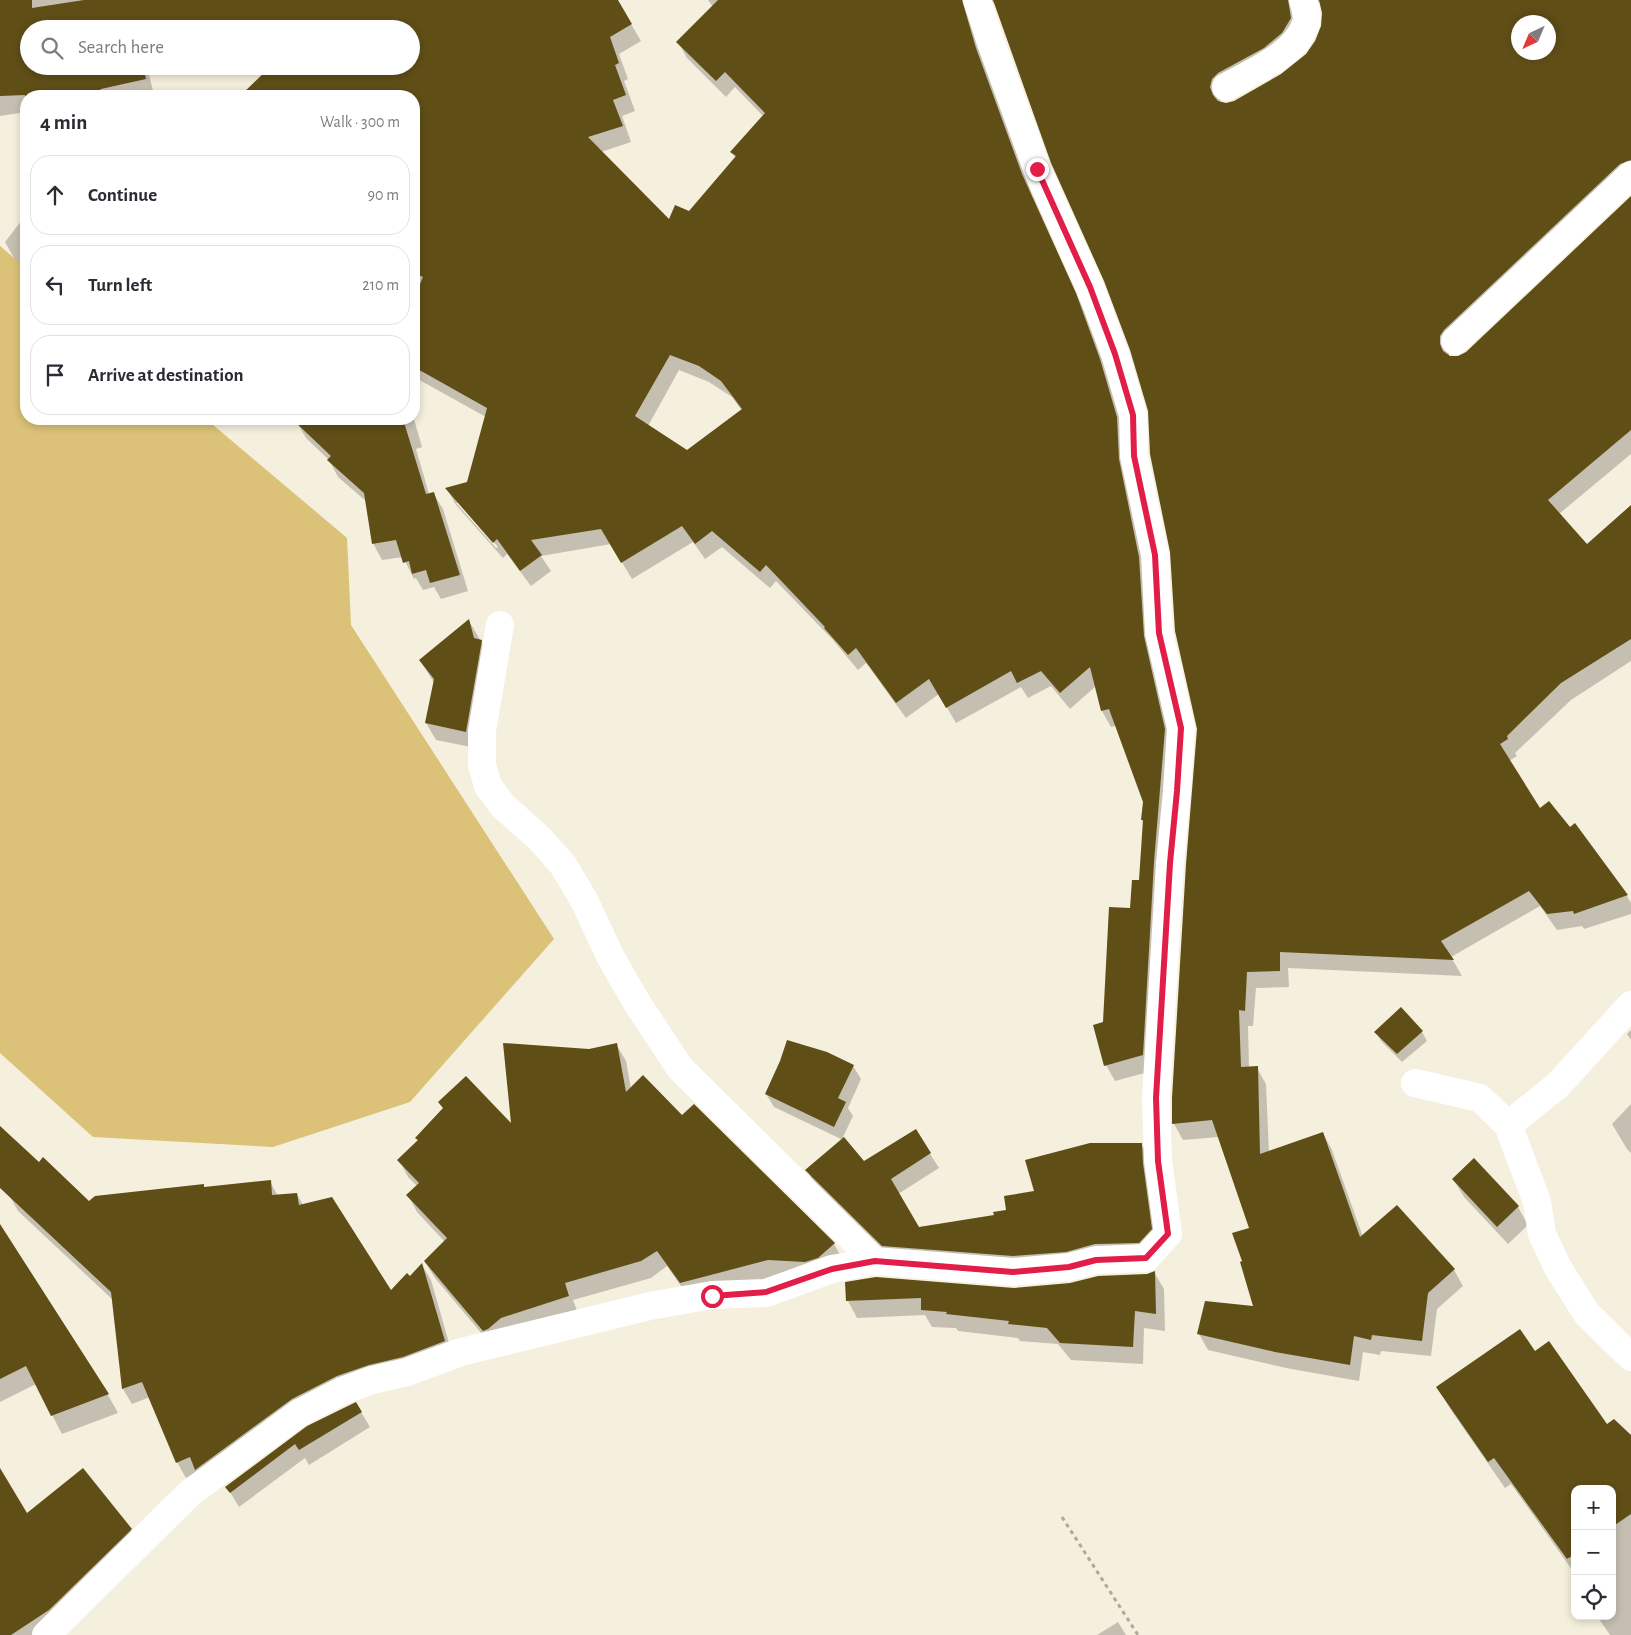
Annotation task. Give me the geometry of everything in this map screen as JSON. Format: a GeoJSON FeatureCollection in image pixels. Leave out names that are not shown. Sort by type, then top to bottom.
{"type":"FeatureCollection","features":[{"type":"Feature","properties":{"kind":"street"},"geometry":{"type":"LineString","coordinates":[[46,1635],[190,1493],[300,1413],[342,1391],[372,1380],[407,1372],[461,1352],[650,1306],[712,1296],[766,1292],[832,1269],[875,1261],[1013,1272],[1069,1267],[1096,1260],[1146,1258],[1168,1234],[1158,1161],[1156,1098],[1170,863],[1181,728],[1159,633],[1155,555],[1134,456],[1133,415],[1115,354],[1090,287],[1037,169],[977,0]]}},
{"type":"Feature","properties":{"kind":"street"},"geometry":{"type":"LineString","coordinates":[[1226,87],[1283,54],[1300,37],[1306,21],[1303,0]]}},
{"type":"Feature","properties":{"kind":"street"},"geometry":{"type":"LineString","coordinates":[[1455,341],[1631,175]]}},
{"type":"Feature","properties":{"kind":"street"},"geometry":{"type":"LineString","coordinates":[[500,625],[482,731],[482,765],[488,786],[503,806],[540,839],[563,865],[584,900],[610,956],[637,1003],[680,1068],[875,1261]]}},
{"type":"Feature","properties":{"kind":"street"},"geometry":{"type":"LineString","coordinates":[[1508,1125],[1558,1086],[1631,1005]]}},
{"type":"Feature","properties":{"kind":"street"},"geometry":{"type":"LineString","coordinates":[[1415,1082],[1480,1098],[1508,1125],[1537,1202],[1542,1234],[1558,1268],[1587,1314],[1631,1358]]}},
{"type":"Feature","properties":{"kind":"path"},"geometry":{"type":"LineString","coordinates":[[1062,1517],[1138,1635]]}},
{"type":"Feature","properties":{"kind":"shaded area"},"geometry":{"type":"Polygon","coordinates":[[[0,246],[20,263],[20,425],[213,425],[347,538],[351,625],[554,939],[410,1102],[273,1147],[93,1137],[0,1053],[0,246]]]}},
{"type":"Feature","properties":{"kind":"building"},"geometry":{"type":"Polygon","coordinates":[[[0,0],[32,0],[32,8],[84,0],[618,0],[632,24],[610,37],[619,63],[615,65],[626,95],[613,100],[623,126],[588,137],[669,219],[675,205],[689,211],[736,156],[730,152],[765,113],[725,72],[716,81],[676,42],[718,0],[962,0],[976,48],[1022,174],[1076,293],[1100,359],[1117,417],[1119,459],[1139,557],[1144,636],[1165,729],[1154,862],[1143,1055],[1104,1066],[1093,1025],[1103,1022],[1109,907],[1130,908],[1132,880],[1139,880],[1143,802],[1109,709],[1101,711],[1090,667],[1060,693],[1041,671],[1017,683],[1011,671],[946,708],[929,679],[896,703],[856,648],[848,655],[825,627],[766,565],[760,572],[712,531],[695,544],[682,526],[621,563],[601,529],[531,540],[542,555],[520,571],[497,539],[493,543],[445,488],[467,482],[487,408],[420,370],[420,284],[423,277],[420,276],[420,90],[246,90],[262,75],[420,75],[420,20],[20,20],[20,75],[145,75],[146,79],[100,90],[20,90],[20,95],[0,96],[0,0]],[[670,355],[635,416],[687,450],[742,409],[721,381],[699,366],[670,355]]]}},
{"type":"Feature","properties":{"kind":"building"},"geometry":{"type":"Polygon","coordinates":[[[993,0],[1288,0],[1291,18],[1282,33],[1264,48],[1218,73],[1212,79],[1210,87],[1213,95],[1218,101],[1226,103],[1234,101],[1281,74],[1306,54],[1315,41],[1321,26],[1322,13],[1319,0],[1631,0],[1631,160],[1620,164],[1444,330],[1440,336],[1440,344],[1443,351],[1450,356],[1458,356],[1466,352],[1631,196],[1631,430],[1548,500],[1587,544],[1631,505],[1631,639],[1561,683],[1507,736],[1508,739],[1500,744],[1540,808],[1549,801],[1570,827],[1575,823],[1628,895],[1574,914],[1573,911],[1547,914],[1529,891],[1441,941],[1454,960],[1280,952],[1280,971],[1247,972],[1245,1011],[1239,1010],[1241,1067],[1258,1066],[1260,1154],[1323,1132],[1360,1237],[1397,1205],[1455,1269],[1428,1293],[1422,1341],[1372,1335],[1371,1340],[1354,1336],[1350,1365],[1275,1352],[1197,1334],[1205,1301],[1253,1306],[1240,1262],[1242,1261],[1232,1233],[1249,1228],[1212,1120],[1172,1124],[1186,864],[1197,729],[1175,631],[1170,552],[1150,454],[1148,411],[1130,350],[1104,281],[1051,163],[993,0]]]}},
{"type":"Feature","properties":{"kind":"building"},"geometry":{"type":"Polygon","coordinates":[[[298,425],[405,425],[426,494],[434,492],[460,575],[430,583],[426,570],[412,574],[409,561],[403,563],[396,540],[372,544],[364,493],[327,460],[331,456],[298,425]]]}},
{"type":"Feature","properties":{"kind":"building"},"geometry":{"type":"Polygon","coordinates":[[[469,619],[474,638],[482,640],[466,732],[425,723],[434,679],[419,660],[469,619]]]}},
{"type":"Feature","properties":{"kind":"building"},"geometry":{"type":"Polygon","coordinates":[[[1401,1007],[1423,1031],[1397,1054],[1374,1032],[1401,1007]]]}},
{"type":"Feature","properties":{"kind":"building"},"geometry":{"type":"Polygon","coordinates":[[[787,1040],[827,1052],[854,1065],[838,1098],[846,1102],[834,1127],[765,1094],[787,1040]]]}},
{"type":"Feature","properties":{"kind":"building"},"geometry":{"type":"Polygon","coordinates":[[[503,1043],[589,1049],[617,1043],[626,1092],[643,1075],[682,1115],[694,1104],[835,1243],[818,1258],[805,1262],[768,1260],[680,1283],[657,1251],[641,1261],[565,1283],[569,1296],[501,1318],[483,1331],[424,1261],[447,1238],[406,1195],[419,1183],[397,1160],[418,1140],[415,1138],[443,1108],[438,1102],[466,1076],[511,1123],[503,1043]]]}},
{"type":"Feature","properties":{"kind":"building"},"geometry":{"type":"Polygon","coordinates":[[[0,1126],[39,1162],[43,1157],[89,1201],[95,1196],[204,1184],[204,1187],[271,1180],[272,1195],[297,1193],[299,1205],[332,1197],[391,1290],[407,1273],[410,1276],[422,1263],[445,1341],[403,1357],[369,1365],[337,1376],[292,1399],[195,1470],[190,1457],[176,1463],[142,1382],[122,1389],[111,1292],[0,1188],[0,1126]]]}},
{"type":"Feature","properties":{"kind":"building"},"geometry":{"type":"Polygon","coordinates":[[[916,1129],[931,1153],[891,1179],[919,1227],[994,1215],[993,1212],[1006,1210],[1004,1196],[1034,1191],[1025,1160],[1090,1143],[1142,1143],[1152,1229],[1139,1243],[1095,1244],[1066,1252],[1013,1256],[882,1246],[805,1170],[844,1137],[864,1161],[916,1129]]]}},
{"type":"Feature","properties":{"kind":"building"},"geometry":{"type":"Polygon","coordinates":[[[1474,1158],[1519,1206],[1497,1227],[1452,1179],[1474,1158]]]}},
{"type":"Feature","properties":{"kind":"building"},"geometry":{"type":"Polygon","coordinates":[[[0,1224],[109,1394],[51,1416],[26,1366],[0,1379],[0,1224]]]}},
{"type":"Feature","properties":{"kind":"building"},"geometry":{"type":"Polygon","coordinates":[[[1155,1271],[1156,1314],[1135,1311],[1133,1347],[1060,1343],[1047,1328],[1008,1324],[1009,1321],[946,1314],[947,1312],[921,1310],[921,1298],[846,1301],[845,1282],[876,1277],[1014,1288],[1070,1283],[1098,1276],[1147,1274],[1155,1271]]]}},
{"type":"Feature","properties":{"kind":"building"},"geometry":{"type":"Polygon","coordinates":[[[1520,1329],[1535,1351],[1549,1341],[1607,1424],[1614,1419],[1631,1435],[1631,1514],[1616,1524],[1616,1485],[1571,1485],[1571,1556],[1567,1559],[1494,1458],[1488,1462],[1436,1387],[1520,1329]]]}},
{"type":"Feature","properties":{"kind":"building"},"geometry":{"type":"Polygon","coordinates":[[[356,1402],[362,1412],[299,1450],[295,1444],[230,1493],[225,1487],[307,1426],[356,1402]]]}},
{"type":"Feature","properties":{"kind":"building"},"geometry":{"type":"Polygon","coordinates":[[[0,1468],[27,1513],[83,1468],[132,1529],[49,1610],[11,1635],[0,1635],[0,1468]]]}},
{"type":"Feature","properties":{"kind":"route"},"geometry":{"type":"LineString","coordinates":[[712,1296],[766,1292],[832,1269],[875,1261],[1013,1272],[1069,1267],[1096,1260],[1146,1258],[1168,1234],[1158,1161],[1156,1098],[1170,863],[1181,728],[1159,633],[1155,555],[1134,456],[1133,415],[1115,354],[1090,287],[1037,169]]}}]}
